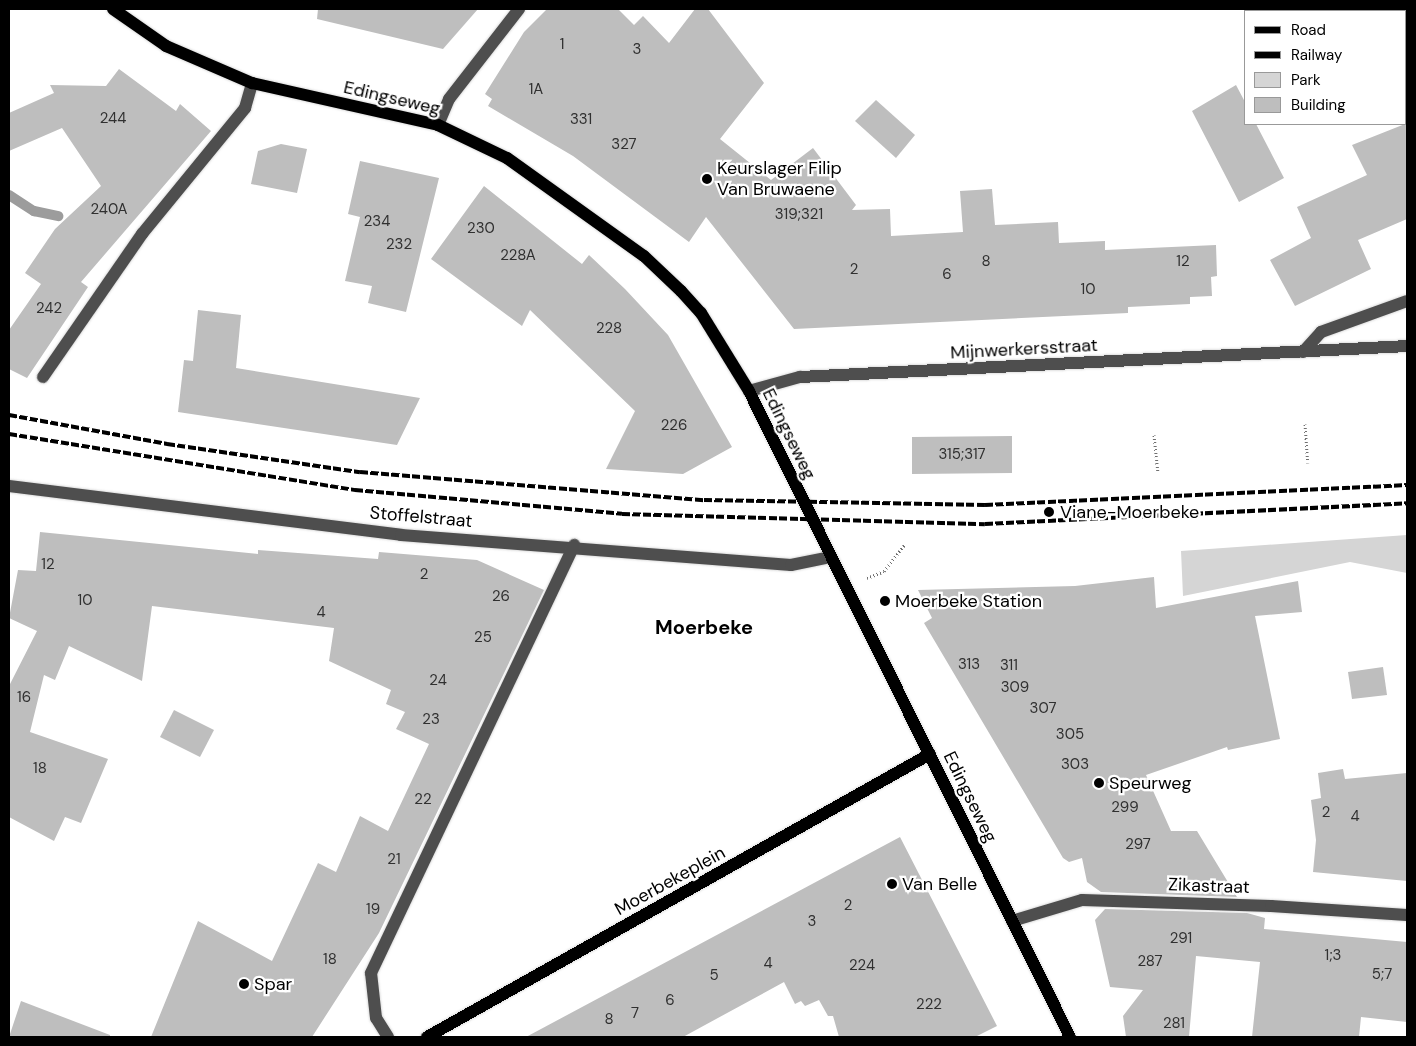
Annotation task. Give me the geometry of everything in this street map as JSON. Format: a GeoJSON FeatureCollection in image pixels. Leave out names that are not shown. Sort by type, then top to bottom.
{"type":"FeatureCollection","features":[{"type":"Feature","properties":{"kind":"main road","name":"Edingseweg"},"geometry":{"type":"LineString","coordinates":[[113,9],[166,46],[252,83],[438,125],[507,158],[644,256],[701,313],[749,391],[1070,1037]]}},
{"type":"Feature","properties":{"kind":"main road","name":"Moerbekeplein"},"geometry":{"type":"LineString","coordinates":[[427,1037],[930,754]]}},
{"type":"Feature","properties":{"kind":"street"},"geometry":{"type":"LineString","coordinates":[[438,125],[449,99],[519,9]]}},
{"type":"Feature","properties":{"kind":"street"},"geometry":{"type":"LineString","coordinates":[[43,377],[142,234],[245,108],[252,83]]}},
{"type":"Feature","properties":{"kind":"street"},"geometry":{"type":"LineString","coordinates":[[1303,352],[1321,332],[1407,301]]}},
{"type":"Feature","properties":{"kind":"street","name":"Mijnwerkersstraat"},"geometry":{"type":"LineString","coordinates":[[749,391],[800,377],[1407,346]]}},
{"type":"Feature","properties":{"kind":"street","name":"Stoffelstraat"},"geometry":{"type":"LineString","coordinates":[[9,486],[401,535],[574,545],[791,565],[831,557]]}},
{"type":"Feature","properties":{"kind":"street"},"geometry":{"type":"LineString","coordinates":[[388,1037],[376,1018],[371,973],[574,545]]}},
{"type":"Feature","properties":{"kind":"street","name":"Zikastraat"},"geometry":{"type":"LineString","coordinates":[[1012,921],[1082,900],[1271,906],[1407,916]]}},
{"type":"Feature","properties":{"kind":"path"},"geometry":{"type":"LineString","coordinates":[[1305,424],[1308,462]]}},
{"type":"Feature","properties":{"kind":"path"},"geometry":{"type":"LineString","coordinates":[[1154,435],[1158,473]]}},
{"type":"Feature","properties":{"kind":"path"},"geometry":{"type":"LineString","coordinates":[[846,586],[884,571],[904,544]]}},
{"type":"Feature","properties":{"kind":"green space"},"geometry":{"type":"Polygon","coordinates":[[[1407,535],[1407,573],[1350,562],[1183,596],[1181,551],[1407,535]]]}},
{"type":"Feature","properties":{"kind":"building"},"geometry":{"type":"Polygon","coordinates":[[[318,9],[478,9],[443,49],[317,19],[318,9]]]}},
{"type":"Feature","properties":{"kind":"building"},"geometry":{"type":"Polygon","coordinates":[[[547,9],[618,9],[634,25],[643,16],[669,43],[695,9],[708,9],[764,83],[720,139],[771,180],[813,148],[856,205],[852,210],[890,209],[891,236],[963,232],[960,191],[992,189],[995,225],[1058,222],[1059,243],[1105,241],[1105,250],[1216,245],[1217,276],[1211,277],[1212,296],[1190,297],[1190,304],[1128,307],[1128,313],[794,329],[706,217],[689,242],[573,156],[488,106],[492,99],[485,94],[524,32],[547,9]]]}},
{"type":"Feature","properties":{"kind":"building"},"geometry":{"type":"Polygon","coordinates":[[[119,69],[176,111],[180,104],[211,131],[81,282],[88,287],[27,378],[9,369],[9,330],[41,284],[25,273],[55,229],[101,186],[62,128],[9,151],[9,113],[54,93],[50,85],[106,86],[119,69]]]}},
{"type":"Feature","properties":{"kind":"building"},"geometry":{"type":"Polygon","coordinates":[[[1236,85],[1244,100],[1244,125],[1257,125],[1284,178],[1239,202],[1192,111],[1236,85]]]}},
{"type":"Feature","properties":{"kind":"building"},"geometry":{"type":"Polygon","coordinates":[[[876,100],[915,135],[896,158],[855,121],[876,100]]]}},
{"type":"Feature","properties":{"kind":"building"},"geometry":{"type":"Polygon","coordinates":[[[1407,118],[1407,219],[1358,240],[1371,269],[1295,306],[1270,260],[1311,238],[1297,207],[1367,175],[1352,145],[1406,125],[1407,118]]]}},
{"type":"Feature","properties":{"kind":"building"},"geometry":{"type":"Polygon","coordinates":[[[281,144],[307,149],[297,193],[251,184],[258,151],[281,144]]]}},
{"type":"Feature","properties":{"kind":"building"},"geometry":{"type":"Polygon","coordinates":[[[360,161],[439,178],[406,312],[368,303],[372,286],[345,281],[360,217],[348,214],[360,161]]]}},
{"type":"Feature","properties":{"kind":"building"},"geometry":{"type":"Polygon","coordinates":[[[484,186],[582,264],[589,255],[625,289],[668,335],[732,447],[683,474],[606,469],[635,411],[530,310],[522,326],[431,259],[484,186]]]}},
{"type":"Feature","properties":{"kind":"building"},"geometry":{"type":"Polygon","coordinates":[[[198,310],[241,315],[236,368],[420,398],[397,445],[178,412],[184,360],[193,361],[198,310]]]}},
{"type":"Feature","properties":{"kind":"building"},"geometry":{"type":"Polygon","coordinates":[[[1012,436],[1012,473],[912,474],[912,437],[1012,436]]]}},
{"type":"Feature","properties":{"kind":"building"},"geometry":{"type":"Polygon","coordinates":[[[40,532],[258,554],[258,550],[378,559],[379,552],[477,560],[544,590],[379,933],[312,1037],[151,1037],[198,921],[272,961],[318,863],[336,872],[360,816],[388,831],[429,744],[396,729],[405,712],[386,704],[391,690],[329,661],[334,628],[152,606],[142,681],[69,646],[55,680],[44,675],[30,732],[108,759],[81,823],[65,817],[54,841],[9,817],[9,686],[37,631],[9,618],[18,570],[36,571],[40,532]]]}},
{"type":"Feature","properties":{"kind":"building"},"geometry":{"type":"Polygon","coordinates":[[[1154,577],[1156,608],[1298,581],[1302,612],[1255,616],[1280,739],[1228,750],[1227,747],[1146,775],[1171,831],[1197,831],[1237,897],[1101,892],[1087,882],[1082,858],[1069,862],[1063,858],[924,623],[932,618],[918,590],[1075,586],[1154,577]]]}},
{"type":"Feature","properties":{"kind":"building"},"geometry":{"type":"Polygon","coordinates":[[[1383,667],[1387,695],[1352,699],[1348,672],[1383,667]]]}},
{"type":"Feature","properties":{"kind":"building"},"geometry":{"type":"Polygon","coordinates":[[[174,710],[214,730],[200,757],[160,737],[174,710]]]}},
{"type":"Feature","properties":{"kind":"building"},"geometry":{"type":"Polygon","coordinates":[[[1343,769],[1345,779],[1407,773],[1407,881],[1313,872],[1316,840],[1311,800],[1321,798],[1318,773],[1343,769]]]}},
{"type":"Feature","properties":{"kind":"building"},"geometry":{"type":"Polygon","coordinates":[[[900,837],[997,1026],[975,1037],[839,1037],[833,1016],[828,1016],[819,1000],[805,1006],[801,1001],[795,1004],[784,982],[683,1037],[526,1037],[900,837]]]}},
{"type":"Feature","properties":{"kind":"building"},"geometry":{"type":"Polygon","coordinates":[[[1105,909],[1247,913],[1265,918],[1264,929],[1407,942],[1407,1022],[1361,1017],[1359,1037],[1252,1037],[1260,962],[1196,956],[1189,1037],[1126,1037],[1123,1016],[1143,990],[1110,987],[1095,920],[1105,909]]]}},
{"type":"Feature","properties":{"kind":"building"},"geometry":{"type":"Polygon","coordinates":[[[21,1001],[110,1035],[110,1037],[9,1037],[21,1001]]]}},
{"type":"Feature","properties":{"kind":"waterway"},"geometry":{"type":"LineString","coordinates":[[9,195],[34,211],[58,216]]}},
{"type":"Feature","properties":{"kind":"railway"},"geometry":{"type":"LineString","coordinates":[[9,415],[167,444],[360,472],[704,500],[985,505],[1407,485]]}},
{"type":"Feature","properties":{"kind":"railway"},"geometry":{"type":"LineString","coordinates":[[9,434],[355,490],[622,514],[985,524],[1407,503]]}},
{"type":"Feature","properties":{"kind":"place","name":"Keurslager Filip Van Bruwaene"},"geometry":{"type":"Point","coordinates":[707,179]}},
{"type":"Feature","properties":{"kind":"place","name":"Viane-Moerbeke"},"geometry":{"type":"Point","coordinates":[1049,512]}},
{"type":"Feature","properties":{"kind":"place","name":"Moerbeke Station"},"geometry":{"type":"Point","coordinates":[885,601]}},
{"type":"Feature","properties":{"kind":"place","name":"Speurweg"},"geometry":{"type":"Point","coordinates":[1099,783]}},
{"type":"Feature","properties":{"kind":"place","name":"Van Belle"},"geometry":{"type":"Point","coordinates":[892,884]}},
{"type":"Feature","properties":{"kind":"place","name":"Spar"},"geometry":{"type":"Point","coordinates":[244,984]}},
{"type":"Feature","properties":{"kind":"district","name":"Moerbeke"},"geometry":{"type":"Point","coordinates":[704,627]}}]}
